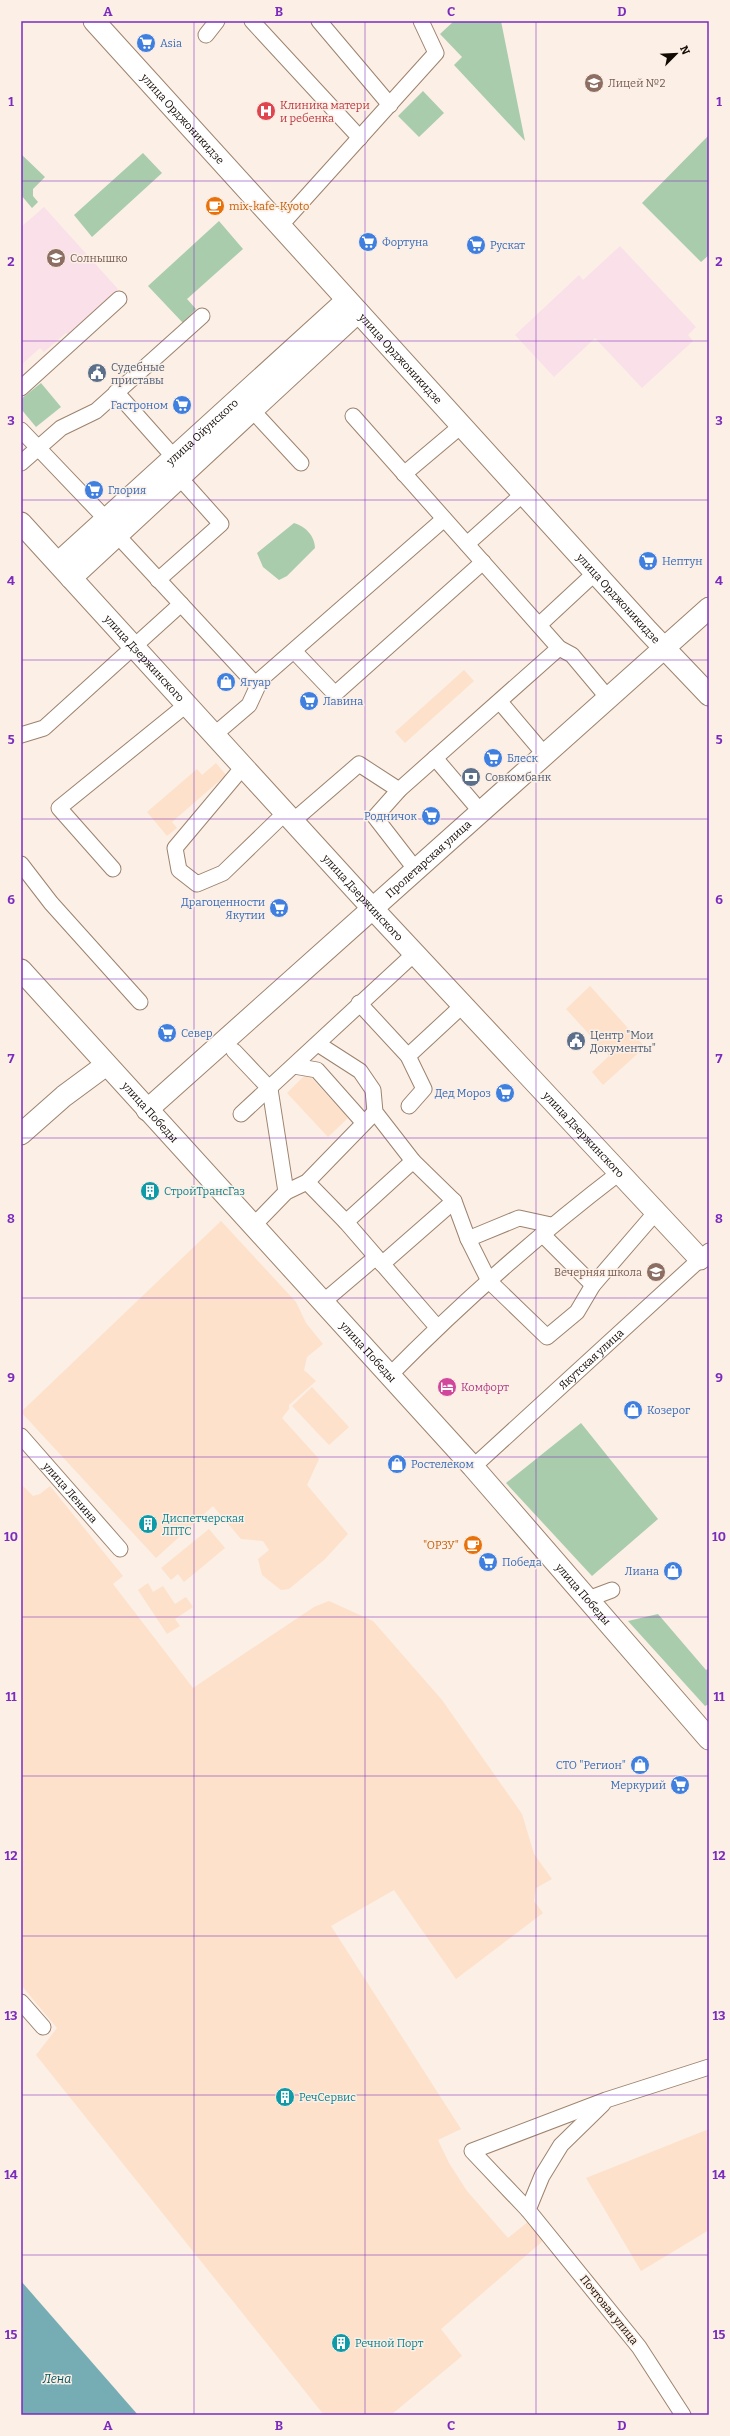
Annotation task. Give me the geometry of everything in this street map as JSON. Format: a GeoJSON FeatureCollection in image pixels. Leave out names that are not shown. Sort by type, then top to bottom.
{"type":"FeatureCollection","features":[{"type":"Feature","properties":{"kind":"street","name":"улица Орджоникидзе"},"geometry":{"type":"LineString","coordinates":[[94,21],[595,573],[709,695]]}},
{"type":"Feature","properties":{"kind":"street"},"geometry":{"type":"LineString","coordinates":[[206,35],[217,21]]}},
{"type":"Feature","properties":{"kind":"street"},"geometry":{"type":"LineString","coordinates":[[252,21],[360,138]]}},
{"type":"Feature","properties":{"kind":"street"},"geometry":{"type":"LineString","coordinates":[[319,21],[390,105]]}},
{"type":"Feature","properties":{"kind":"street"},"geometry":{"type":"LineString","coordinates":[[280,226],[436,53],[421,21]]}},
{"type":"Feature","properties":{"kind":"street"},"geometry":{"type":"LineString","coordinates":[[21,388],[119,299]]}},
{"type":"Feature","properties":{"kind":"street","name":"улица Ойунского"},"geometry":{"type":"LineString","coordinates":[[64,571],[112,527],[252,410],[352,306]]}},
{"type":"Feature","properties":{"kind":"street","name":"улица Ойунского"},"geometry":{"type":"LineString","coordinates":[[180,469],[352,306]]}},
{"type":"Feature","properties":{"kind":"street"},"geometry":{"type":"LineString","coordinates":[[21,463],[61,428],[96,410],[202,316]]}},
{"type":"Feature","properties":{"kind":"street"},"geometry":{"type":"LineString","coordinates":[[116,392],[180,469],[222,524],[158,580]]}},
{"type":"Feature","properties":{"kind":"street"},"geometry":{"type":"LineString","coordinates":[[252,410],[301,463]]}},
{"type":"Feature","properties":{"kind":"street"},"geometry":{"type":"LineString","coordinates":[[353,416],[539,625],[560,648],[572,655],[608,698]]}},
{"type":"Feature","properties":{"kind":"street"},"geometry":{"type":"LineString","coordinates":[[404,474],[461,426]]}},
{"type":"Feature","properties":{"kind":"street"},"geometry":{"type":"LineString","coordinates":[[21,430],[257,686]]}},
{"type":"Feature","properties":{"kind":"street"},"geometry":{"type":"LineString","coordinates":[[467,544],[523,494]]}},
{"type":"Feature","properties":{"kind":"street"},"geometry":{"type":"LineString","coordinates":[[214,735],[249,705],[261,679],[444,519]]}},
{"type":"Feature","properties":{"kind":"street","name":"улица Дзержинского"},"geometry":{"type":"LineString","coordinates":[[21,523],[414,954],[656,1212],[706,1260]]}},
{"type":"Feature","properties":{"kind":"street"},"geometry":{"type":"LineString","coordinates":[[294,651],[335,694],[483,562]]}},
{"type":"Feature","properties":{"kind":"street"},"geometry":{"type":"LineString","coordinates":[[539,625],[595,573]]}},
{"type":"Feature","properties":{"kind":"street"},"geometry":{"type":"LineString","coordinates":[[21,735],[44,728],[135,648],[181,604]]}},
{"type":"Feature","properties":{"kind":"street","name":"Пролетарская улица"},"geometry":{"type":"LineString","coordinates":[[147,1110],[709,608]]}},
{"type":"Feature","properties":{"kind":"street"},"geometry":{"type":"LineString","coordinates":[[416,870],[375,817],[399,790],[560,648]]}},
{"type":"Feature","properties":{"kind":"street"},"geometry":{"type":"LineString","coordinates":[[500,702],[545,755]]}},
{"type":"Feature","properties":{"kind":"street"},"geometry":{"type":"LineString","coordinates":[[113,869],[59,808],[186,705]]}},
{"type":"Feature","properties":{"kind":"street"},"geometry":{"type":"LineString","coordinates":[[435,758],[481,812]]}},
{"type":"Feature","properties":{"kind":"street"},"geometry":{"type":"LineString","coordinates":[[243,767],[175,848],[179,870],[198,884],[224,873],[289,817],[359,764],[399,790]]}},
{"type":"Feature","properties":{"kind":"street"},"geometry":{"type":"LineString","coordinates":[[21,864],[51,903],[140,1002]]}},
{"type":"Feature","properties":{"kind":"street"},"geometry":{"type":"LineString","coordinates":[[241,1114],[318,1044],[359,1003],[414,954]]}},
{"type":"Feature","properties":{"kind":"street","name":"улица Победы"},"geometry":{"type":"LineString","coordinates":[[21,970],[473,1467],[709,1739]]}},
{"type":"Feature","properties":{"kind":"street"},"geometry":{"type":"LineString","coordinates":[[359,1003],[408,1056],[424,1089],[409,1106]]}},
{"type":"Feature","properties":{"kind":"street"},"geometry":{"type":"LineString","coordinates":[[408,1056],[463,1005]]}},
{"type":"Feature","properties":{"kind":"street"},"geometry":{"type":"LineString","coordinates":[[253,1226],[286,1192],[307,1182],[370,1118],[373,1090],[360,1071],[318,1044]]}},
{"type":"Feature","properties":{"kind":"street"},"geometry":{"type":"LineString","coordinates":[[234,1051],[270,1089],[286,1192]]}},
{"type":"Feature","properties":{"kind":"street"},"geometry":{"type":"LineString","coordinates":[[21,1134],[64,1096],[106,1065]]}},
{"type":"Feature","properties":{"kind":"street"},"geometry":{"type":"LineString","coordinates":[[294,1066],[317,1070],[370,1118],[454,1201],[468,1239],[489,1281],[547,1337],[577,1312],[593,1285],[656,1212]]}},
{"type":"Feature","properties":{"kind":"street"},"geometry":{"type":"LineString","coordinates":[[346,1222],[413,1161]]}},
{"type":"Feature","properties":{"kind":"street"},"geometry":{"type":"LineString","coordinates":[[390,1375],[437,1327],[547,1229],[619,1173]]}},
{"type":"Feature","properties":{"kind":"street"},"geometry":{"type":"LineString","coordinates":[[307,1182],[346,1222],[437,1327]]}},
{"type":"Feature","properties":{"kind":"street"},"geometry":{"type":"LineString","coordinates":[[323,1302],[379,1261],[454,1201]]}},
{"type":"Feature","properties":{"kind":"street"},"geometry":{"type":"LineString","coordinates":[[468,1239],[519,1218],[547,1229],[593,1285]]}},
{"type":"Feature","properties":{"kind":"street","name":"Якутская улица"},"geometry":{"type":"LineString","coordinates":[[473,1467],[706,1260]]}},
{"type":"Feature","properties":{"kind":"street","name":"улица Ленина"},"geometry":{"type":"LineString","coordinates":[[21,1436],[120,1549]]}},
{"type":"Feature","properties":{"kind":"street"},"geometry":{"type":"LineString","coordinates":[[588,1599],[612,1590]]}},
{"type":"Feature","properties":{"kind":"street"},"geometry":{"type":"LineString","coordinates":[[21,2002],[43,2027]]}},
{"type":"Feature","properties":{"kind":"street"},"geometry":{"type":"LineString","coordinates":[[528,2210],[542,2176],[561,2145],[606,2100],[709,2067]]}},
{"type":"Feature","properties":{"kind":"street","name":"Почтовая улица"},"geometry":{"type":"LineString","coordinates":[[606,2100],[472,2151],[528,2210],[639,2347],[683,2415]]}},
{"type":"Feature","properties":{"kind":"shaded area","name":"Солнышко"},"geometry":{"type":"Polygon","coordinates":[[[44,207],[118,289],[68,335],[66,333],[44,352],[40,348],[21,365],[21,227],[44,207]]]}},
{"type":"Feature","properties":{"kind":"shaded area"},"geometry":{"type":"Polygon","coordinates":[[[620,246],[696,327],[688,335],[693,341],[642,388],[595,338],[554,377],[515,335],[579,275],[583,280],[620,246]]]}},
{"type":"Feature","properties":{"kind":"shaded area"},"geometry":{"type":"Polygon","coordinates":[[[464,670],[474,681],[405,743],[395,732],[464,670]]]}},
{"type":"Feature","properties":{"kind":"shaded area"},"geometry":{"type":"Polygon","coordinates":[[[216,763],[226,775],[172,822],[177,828],[167,836],[147,812],[197,769],[202,775],[216,763]]]}},
{"type":"Feature","properties":{"kind":"shaded area"},"geometry":{"type":"Polygon","coordinates":[[[590,986],[645,1047],[603,1085],[592,1072],[609,1056],[566,1009],[590,986]]]}},
{"type":"Feature","properties":{"kind":"shaded area"},"geometry":{"type":"Polygon","coordinates":[[[307,1073],[348,1118],[328,1137],[287,1093],[307,1073]]]}},
{"type":"Feature","properties":{"kind":"shaded area"},"geometry":{"type":"Polygon","coordinates":[[[221,1221],[296,1302],[306,1323],[323,1344],[307,1357],[304,1370],[316,1381],[289,1405],[289,1409],[282,1418],[319,1459],[307,1485],[348,1534],[325,1559],[289,1589],[281,1590],[262,1575],[258,1559],[269,1550],[263,1541],[241,1539],[213,1506],[156,1558],[21,1412],[221,1221]]]}},
{"type":"Feature","properties":{"kind":"shaded area"},"geometry":{"type":"Polygon","coordinates":[[[312,1387],[349,1427],[329,1445],[292,1406],[312,1387]]]}},
{"type":"Feature","properties":{"kind":"shaded area","name":"Речной Порт"},"geometry":{"type":"Polygon","coordinates":[[[21,1484],[33,1496],[40,1494],[50,1486],[123,1576],[113,1584],[193,1688],[314,1607],[329,1601],[373,1621],[442,1700],[522,1814],[534,1854],[552,1879],[536,1888],[534,1901],[543,1913],[456,1979],[394,1890],[331,1926],[461,2129],[438,2140],[449,2163],[467,2191],[508,2238],[529,2221],[544,2240],[441,2329],[462,2356],[391,2415],[324,2415],[36,2055],[57,2028],[21,1985],[21,1484]]]}},
{"type":"Feature","properties":{"kind":"shaded area"},"geometry":{"type":"Polygon","coordinates":[[[209,1529],[225,1548],[184,1582],[178,1574],[171,1580],[161,1568],[209,1529]]]}},
{"type":"Feature","properties":{"kind":"shaded area"},"geometry":{"type":"Polygon","coordinates":[[[148,1583],[153,1592],[163,1586],[175,1604],[186,1597],[193,1607],[175,1619],[180,1626],[167,1634],[138,1590],[148,1583]]]}},
{"type":"Feature","properties":{"kind":"shaded area"},"geometry":{"type":"Polygon","coordinates":[[[709,2129],[709,2230],[641,2271],[586,2178],[709,2129]]]}},
{"type":"Feature","properties":{"kind":"green space"},"geometry":{"type":"Polygon","coordinates":[[[454,21],[501,21],[525,141],[454,65],[462,57],[440,34],[454,21]]]}},
{"type":"Feature","properties":{"kind":"green space"},"geometry":{"type":"Polygon","coordinates":[[[423,91],[444,113],[419,137],[398,116],[423,91]]]}},
{"type":"Feature","properties":{"kind":"green space"},"geometry":{"type":"Polygon","coordinates":[[[709,135],[709,255],[701,262],[642,203],[709,135]]]}},
{"type":"Feature","properties":{"kind":"green space"},"geometry":{"type":"Polygon","coordinates":[[[143,153],[162,173],[92,237],[74,215],[143,153]]]}},
{"type":"Feature","properties":{"kind":"green space"},"geometry":{"type":"Polygon","coordinates":[[[21,154],[45,177],[33,189],[33,196],[38,202],[32,208],[21,195],[21,154]]]}},
{"type":"Feature","properties":{"kind":"green space"},"geometry":{"type":"Polygon","coordinates":[[[219,221],[243,249],[187,299],[196,309],[183,323],[148,286],[219,221]]]}},
{"type":"Feature","properties":{"kind":"green space"},"geometry":{"type":"Polygon","coordinates":[[[41,383],[61,407],[36,427],[21,409],[21,399],[41,383]]]}},
{"type":"Feature","properties":{"kind":"green space"},"geometry":{"type":"Polygon","coordinates":[[[294,523],[302,526],[309,532],[315,544],[315,548],[287,576],[279,580],[263,567],[257,553],[294,523]]]}},
{"type":"Feature","properties":{"kind":"green space"},"geometry":{"type":"Polygon","coordinates":[[[581,1423],[658,1519],[592,1576],[506,1483],[581,1423]]]}},
{"type":"Feature","properties":{"kind":"green space"},"geometry":{"type":"Polygon","coordinates":[[[658,1614],[706,1670],[709,1668],[709,1704],[705,1706],[628,1621],[658,1614]]]}},
{"type":"Feature","properties":{"kind":"water","name":"Лена"},"geometry":{"type":"Polygon","coordinates":[[[21,2281],[138,2415],[21,2415],[21,2281]]]}},
{"type":"Feature","properties":{"kind":"place","name":"Asia"},"geometry":{"type":"Point","coordinates":[146,43]}},
{"type":"Feature","properties":{"kind":"place","name":"Лицей №2"},"geometry":{"type":"Point","coordinates":[594,83]}},
{"type":"Feature","properties":{"kind":"place","name":"Клиника матери и ребенка"},"geometry":{"type":"Point","coordinates":[266,111]}},
{"type":"Feature","properties":{"kind":"place","name":"mix-kafe-Kyoto"},"geometry":{"type":"Point","coordinates":[215,206]}},
{"type":"Feature","properties":{"kind":"place","name":"Фортуна"},"geometry":{"type":"Point","coordinates":[368,242]}},
{"type":"Feature","properties":{"kind":"place","name":"Рускат"},"geometry":{"type":"Point","coordinates":[476,245]}},
{"type":"Feature","properties":{"kind":"place","name":"Солнышко"},"geometry":{"type":"Point","coordinates":[56,258]}},
{"type":"Feature","properties":{"kind":"place","name":"Судебные приставы"},"geometry":{"type":"Point","coordinates":[97,373]}},
{"type":"Feature","properties":{"kind":"place","name":"Гастроном"},"geometry":{"type":"Point","coordinates":[182,405]}},
{"type":"Feature","properties":{"kind":"place","name":"Глория"},"geometry":{"type":"Point","coordinates":[94,490]}},
{"type":"Feature","properties":{"kind":"place","name":"Нептун"},"geometry":{"type":"Point","coordinates":[648,561]}},
{"type":"Feature","properties":{"kind":"place","name":"Ягуар"},"geometry":{"type":"Point","coordinates":[226,682]}},
{"type":"Feature","properties":{"kind":"place","name":"Лавина"},"geometry":{"type":"Point","coordinates":[309,701]}},
{"type":"Feature","properties":{"kind":"place","name":"Блеск"},"geometry":{"type":"Point","coordinates":[493,758]}},
{"type":"Feature","properties":{"kind":"place","name":"Совкомбанк"},"geometry":{"type":"Point","coordinates":[471,777]}},
{"type":"Feature","properties":{"kind":"place","name":"Родничок"},"geometry":{"type":"Point","coordinates":[431,816]}},
{"type":"Feature","properties":{"kind":"place","name":"Драгоценности Якутии"},"geometry":{"type":"Point","coordinates":[279,908]}},
{"type":"Feature","properties":{"kind":"place","name":"Север"},"geometry":{"type":"Point","coordinates":[167,1033]}},
{"type":"Feature","properties":{"kind":"place","name":"Центр \"Мои Документы\""},"geometry":{"type":"Point","coordinates":[576,1041]}},
{"type":"Feature","properties":{"kind":"place","name":"Дед Мороз"},"geometry":{"type":"Point","coordinates":[505,1093]}},
{"type":"Feature","properties":{"kind":"place","name":"СтройТрансГаз"},"geometry":{"type":"Point","coordinates":[150,1191]}},
{"type":"Feature","properties":{"kind":"place","name":"Вечерняя школа"},"geometry":{"type":"Point","coordinates":[656,1272]}},
{"type":"Feature","properties":{"kind":"place","name":"Комфорт"},"geometry":{"type":"Point","coordinates":[447,1387]}},
{"type":"Feature","properties":{"kind":"place","name":"Козерог"},"geometry":{"type":"Point","coordinates":[633,1410]}},
{"type":"Feature","properties":{"kind":"place","name":"Ростелеком"},"geometry":{"type":"Point","coordinates":[397,1464]}},
{"type":"Feature","properties":{"kind":"place","name":"Диспетчерская ЛПТС"},"geometry":{"type":"Point","coordinates":[148,1524]}},
{"type":"Feature","properties":{"kind":"place","name":"\"ОРЗУ\""},"geometry":{"type":"Point","coordinates":[473,1545]}},
{"type":"Feature","properties":{"kind":"place","name":"Победа"},"geometry":{"type":"Point","coordinates":[488,1562]}},
{"type":"Feature","properties":{"kind":"place","name":"Лиана"},"geometry":{"type":"Point","coordinates":[673,1571]}},
{"type":"Feature","properties":{"kind":"place","name":"СТО \"Регион\""},"geometry":{"type":"Point","coordinates":[640,1765]}},
{"type":"Feature","properties":{"kind":"place","name":"Меркурий"},"geometry":{"type":"Point","coordinates":[680,1785]}},
{"type":"Feature","properties":{"kind":"place","name":"РечСервис"},"geometry":{"type":"Point","coordinates":[285,2097]}},
{"type":"Feature","properties":{"kind":"place","name":"Речной Порт"},"geometry":{"type":"Point","coordinates":[341,2343]}}]}
